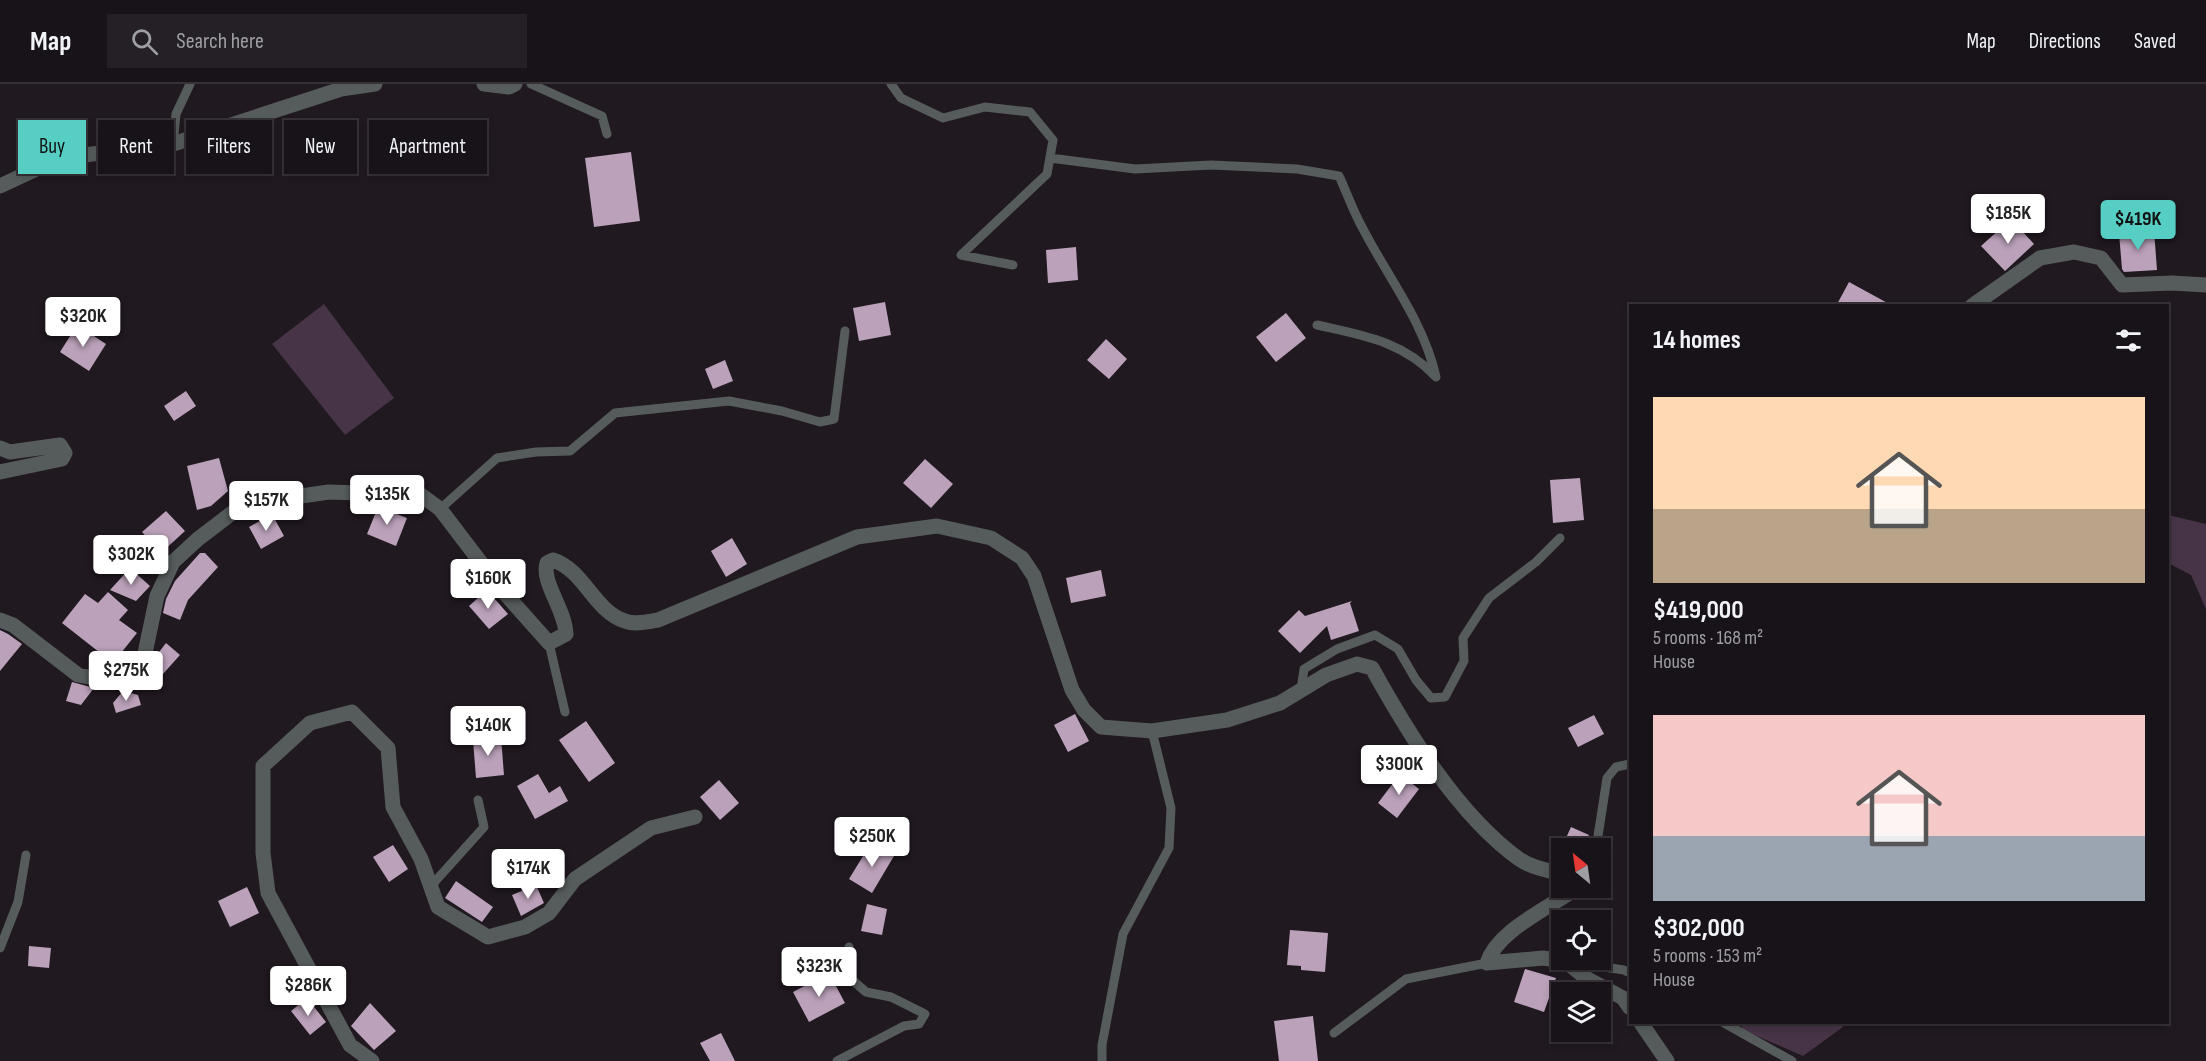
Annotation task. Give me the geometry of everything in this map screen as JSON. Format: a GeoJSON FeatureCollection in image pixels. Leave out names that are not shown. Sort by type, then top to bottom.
{"type":"FeatureCollection","features":[{"type":"Feature","properties":{"kind":"street"},"geometry":{"type":"LineString","coordinates":[[174,144],[341,89],[375,84]]}},
{"type":"Feature","properties":{"kind":"street"},"geometry":{"type":"LineString","coordinates":[[484,84],[510,87],[515,84]]}},
{"type":"Feature","properties":{"kind":"street"},"geometry":{"type":"LineString","coordinates":[[0,186],[60,158],[98,153]]}},
{"type":"Feature","properties":{"kind":"street"},"geometry":{"type":"LineString","coordinates":[[1975,304],[2040,258],[2074,252],[2101,258],[2122,285],[2172,283],[2206,285]]}},
{"type":"Feature","properties":{"kind":"street"},"geometry":{"type":"LineString","coordinates":[[0,448],[10,452],[60,445],[65,453],[62,459],[0,472]]}},
{"type":"Feature","properties":{"kind":"street"},"geometry":{"type":"LineString","coordinates":[[0,620],[13,625],[78,675],[105,680],[127,675],[144,658],[156,596],[173,562],[198,539],[232,513],[259,502],[329,492],[421,495],[440,509],[501,589],[549,643],[566,634],[561,608],[548,582],[545,570],[547,563],[553,560],[563,563],[606,608],[623,621],[637,623],[658,620],[857,537],[937,526],[991,538],[1022,558],[1034,576],[1072,690],[1084,710],[1101,727],[1152,730],[1227,720],[1280,703],[1326,675],[1357,664],[1372,668],[1413,739],[1447,786],[1488,831],[1520,860],[1541,870],[1551,872]]}},
{"type":"Feature","properties":{"kind":"street"},"geometry":{"type":"LineString","coordinates":[[372,1061],[350,1045],[268,893],[262,853],[263,766],[310,723],[351,712],[388,748],[393,807],[421,859],[438,907],[488,937],[525,927],[549,913],[574,879],[651,828],[694,817]]}},
{"type":"Feature","properties":{"kind":"street"},"geometry":{"type":"LineString","coordinates":[[1551,959],[1543,958],[1487,963],[1491,951],[1505,935],[1561,898]]}},
{"type":"Feature","properties":{"kind":"street"},"geometry":{"type":"LineString","coordinates":[[1576,970],[1623,998],[1629,1007]]}},
{"type":"Feature","properties":{"kind":"street"},"geometry":{"type":"LineString","coordinates":[[1642,1024],[1667,1061]]}},
{"type":"Feature","properties":{"kind":"lane"},"geometry":{"type":"LineString","coordinates":[[174,134],[176,114],[190,84]]}},
{"type":"Feature","properties":{"kind":"lane"},"geometry":{"type":"LineString","coordinates":[[531,84],[602,116],[607,134]]}},
{"type":"Feature","properties":{"kind":"lane"},"geometry":{"type":"LineString","coordinates":[[891,84],[901,98],[943,118],[985,107],[1030,112],[1053,140],[1047,174],[961,255],[1013,265]]}},
{"type":"Feature","properties":{"kind":"lane"},"geometry":{"type":"LineString","coordinates":[[1050,158],[1135,169],[1211,165],[1297,169],[1339,176],[1362,228],[1401,294],[1432,359],[1436,377],[1424,363],[1378,338],[1317,325]]}},
{"type":"Feature","properties":{"kind":"lane"},"geometry":{"type":"LineString","coordinates":[[440,509],[497,458],[536,452],[570,451],[615,413],[729,401],[782,411],[820,422],[834,419],[845,331]]}},
{"type":"Feature","properties":{"kind":"lane"},"geometry":{"type":"LineString","coordinates":[[1301,690],[1304,669],[1337,649],[1375,635],[1398,649],[1416,680],[1431,698],[1445,697],[1464,661],[1463,638],[1489,598],[1536,562],[1560,538]]}},
{"type":"Feature","properties":{"kind":"lane"},"geometry":{"type":"LineString","coordinates":[[549,643],[566,712]]}},
{"type":"Feature","properties":{"kind":"lane"},"geometry":{"type":"LineString","coordinates":[[1102,1061],[1102,1045],[1123,934],[1169,848],[1171,808],[1152,730]]}},
{"type":"Feature","properties":{"kind":"lane"},"geometry":{"type":"LineString","coordinates":[[1598,838],[1607,778],[1616,767],[1629,764]]}},
{"type":"Feature","properties":{"kind":"lane"},"geometry":{"type":"LineString","coordinates":[[431,886],[484,827],[478,800]]}},
{"type":"Feature","properties":{"kind":"lane"},"geometry":{"type":"LineString","coordinates":[[0,948],[18,902],[26,855]]}},
{"type":"Feature","properties":{"kind":"lane"},"geometry":{"type":"LineString","coordinates":[[837,1061],[904,1026],[919,1024],[925,1014],[891,997],[866,992],[850,978],[849,947]]}},
{"type":"Feature","properties":{"kind":"lane"},"geometry":{"type":"LineString","coordinates":[[1334,1033],[1406,978],[1487,963]]}},
{"type":"Feature","properties":{"kind":"lane"},"geometry":{"type":"LineString","coordinates":[[1611,968],[1629,972]]}},
{"type":"Feature","properties":{"kind":"lane"},"geometry":{"type":"LineString","coordinates":[[1726,1024],[1792,1061]]}},
{"type":"Feature","properties":{"kind":"shaded area"},"geometry":{"type":"Polygon","coordinates":[[[324,304],[394,398],[345,435],[272,344],[324,304]]]}},
{"type":"Feature","properties":{"kind":"shaded area"},"geometry":{"type":"Polygon","coordinates":[[[2169,515],[2206,524],[2206,609],[2191,575],[2169,564],[2169,515]]]}},
{"type":"Feature","properties":{"kind":"shaded area"},"geometry":{"type":"Polygon","coordinates":[[[1743,1024],[1842,1024],[1843,1027],[1803,1056],[1741,1029],[1743,1024]]]}},
{"type":"Feature","properties":{"kind":"building"},"geometry":{"type":"Polygon","coordinates":[[[631,152],[640,221],[594,227],[585,158],[631,152]]]}},
{"type":"Feature","properties":{"kind":"building"},"geometry":{"type":"Polygon","coordinates":[[[2011,219],[2034,244],[2005,271],[1981,246],[2011,219]]]}},
{"type":"Feature","properties":{"kind":"building"},"geometry":{"type":"Polygon","coordinates":[[[2154,230],[2157,270],[2124,272],[2119,233],[2154,230]]]}},
{"type":"Feature","properties":{"kind":"building"},"geometry":{"type":"Polygon","coordinates":[[[1076,247],[1078,280],[1048,283],[1046,250],[1076,247]]]}},
{"type":"Feature","properties":{"kind":"building"},"geometry":{"type":"Polygon","coordinates":[[[1849,282],[1889,304],[1837,304],[1849,282]]]}},
{"type":"Feature","properties":{"kind":"building"},"geometry":{"type":"Polygon","coordinates":[[[885,302],[891,335],[859,341],[853,308],[885,302]]]}},
{"type":"Feature","properties":{"kind":"building"},"geometry":{"type":"Polygon","coordinates":[[[1286,313],[1306,338],[1276,362],[1256,337],[1286,313]]]}},
{"type":"Feature","properties":{"kind":"building"},"geometry":{"type":"Polygon","coordinates":[[[77,325],[106,344],[89,371],[60,352],[77,325]]]}},
{"type":"Feature","properties":{"kind":"building"},"geometry":{"type":"Polygon","coordinates":[[[1106,339],[1127,359],[1109,379],[1087,360],[1106,339]]]}},
{"type":"Feature","properties":{"kind":"building"},"geometry":{"type":"Polygon","coordinates":[[[725,360],[733,381],[713,389],[705,369],[725,360]]]}},
{"type":"Feature","properties":{"kind":"building"},"geometry":{"type":"Polygon","coordinates":[[[186,391],[196,406],[174,421],[164,406],[186,391]]]}},
{"type":"Feature","properties":{"kind":"building"},"geometry":{"type":"Polygon","coordinates":[[[219,458],[228,491],[211,506],[197,510],[187,466],[219,458]]]}},
{"type":"Feature","properties":{"kind":"building"},"geometry":{"type":"Polygon","coordinates":[[[925,459],[953,484],[931,508],[903,483],[925,459]]]}},
{"type":"Feature","properties":{"kind":"building"},"geometry":{"type":"Polygon","coordinates":[[[1580,478],[1584,520],[1553,523],[1550,480],[1580,478]]]}},
{"type":"Feature","properties":{"kind":"building"},"geometry":{"type":"Polygon","coordinates":[[[378,507],[407,518],[396,546],[367,534],[378,507]]]}},
{"type":"Feature","properties":{"kind":"building"},"geometry":{"type":"Polygon","coordinates":[[[166,511],[185,531],[161,553],[142,532],[166,511]]]}},
{"type":"Feature","properties":{"kind":"building"},"geometry":{"type":"Polygon","coordinates":[[[272,514],[284,536],[261,549],[249,527],[272,514]]]}},
{"type":"Feature","properties":{"kind":"building"},"geometry":{"type":"Polygon","coordinates":[[[732,538],[747,564],[726,577],[711,551],[732,538]]]}},
{"type":"Feature","properties":{"kind":"building"},"geometry":{"type":"Polygon","coordinates":[[[200,553],[205,553],[218,567],[188,600],[180,620],[163,613],[166,599],[175,581],[200,553]]]}},
{"type":"Feature","properties":{"kind":"building"},"geometry":{"type":"Polygon","coordinates":[[[130,568],[150,586],[136,601],[110,590],[130,568]]]}},
{"type":"Feature","properties":{"kind":"building"},"geometry":{"type":"Polygon","coordinates":[[[1101,570],[1106,596],[1071,603],[1066,578],[1101,570]]]}},
{"type":"Feature","properties":{"kind":"building"},"geometry":{"type":"Polygon","coordinates":[[[487,590],[508,614],[489,629],[469,606],[487,590]]]}},
{"type":"Feature","properties":{"kind":"building"},"geometry":{"type":"Polygon","coordinates":[[[108,592],[128,610],[119,620],[137,633],[113,663],[62,623],[85,594],[98,603],[108,592]]]}},
{"type":"Feature","properties":{"kind":"building"},"geometry":{"type":"Polygon","coordinates":[[[1352,601],[1350,603],[1359,631],[1331,640],[1327,626],[1300,653],[1278,631],[1299,610],[1305,616],[1352,601]]]}},
{"type":"Feature","properties":{"kind":"building"},"geometry":{"type":"Polygon","coordinates":[[[0,630],[22,644],[0,671],[0,630]]]}},
{"type":"Feature","properties":{"kind":"building"},"geometry":{"type":"Polygon","coordinates":[[[166,643],[180,655],[154,684],[142,674],[166,643]]]}},
{"type":"Feature","properties":{"kind":"building"},"geometry":{"type":"Polygon","coordinates":[[[72,682],[94,688],[81,705],[66,701],[72,682]]]}},
{"type":"Feature","properties":{"kind":"building"},"geometry":{"type":"Polygon","coordinates":[[[123,691],[138,695],[141,705],[116,713],[113,703],[123,691]]]}},
{"type":"Feature","properties":{"kind":"building"},"geometry":{"type":"Polygon","coordinates":[[[1075,714],[1089,741],[1068,752],[1054,725],[1075,714]]]}},
{"type":"Feature","properties":{"kind":"building"},"geometry":{"type":"Polygon","coordinates":[[[1594,715],[1604,734],[1578,747],[1568,728],[1594,715]]]}},
{"type":"Feature","properties":{"kind":"building"},"geometry":{"type":"Polygon","coordinates":[[[586,721],[615,763],[589,782],[559,740],[586,721]]]}},
{"type":"Feature","properties":{"kind":"building"},"geometry":{"type":"Polygon","coordinates":[[[501,737],[504,775],[476,778],[473,740],[501,737]]]}},
{"type":"Feature","properties":{"kind":"building"},"geometry":{"type":"Polygon","coordinates":[[[538,774],[549,793],[560,786],[568,801],[535,819],[517,786],[538,774]]]}},
{"type":"Feature","properties":{"kind":"building"},"geometry":{"type":"Polygon","coordinates":[[[1400,774],[1419,789],[1397,818],[1378,803],[1400,774]]]}},
{"type":"Feature","properties":{"kind":"building"},"geometry":{"type":"Polygon","coordinates":[[[719,780],[739,803],[720,820],[700,797],[719,780]]]}},
{"type":"Feature","properties":{"kind":"building"},"geometry":{"type":"Polygon","coordinates":[[[1571,827],[1589,835],[1588,838],[1566,838],[1571,827]]]}},
{"type":"Feature","properties":{"kind":"building"},"geometry":{"type":"Polygon","coordinates":[[[871,843],[894,856],[872,893],[849,879],[871,843]]]}},
{"type":"Feature","properties":{"kind":"building"},"geometry":{"type":"Polygon","coordinates":[[[393,845],[408,869],[389,882],[373,857],[393,845]]]}},
{"type":"Feature","properties":{"kind":"building"},"geometry":{"type":"Polygon","coordinates":[[[456,881],[493,907],[482,922],[445,898],[456,881]]]}},
{"type":"Feature","properties":{"kind":"building"},"geometry":{"type":"Polygon","coordinates":[[[536,885],[544,903],[521,916],[512,895],[536,885]]]}},
{"type":"Feature","properties":{"kind":"building"},"geometry":{"type":"Polygon","coordinates":[[[247,887],[259,913],[230,927],[218,901],[247,887]]]}},
{"type":"Feature","properties":{"kind":"building"},"geometry":{"type":"Polygon","coordinates":[[[867,904],[887,909],[882,935],[861,931],[867,904]]]}},
{"type":"Feature","properties":{"kind":"building"},"geometry":{"type":"Polygon","coordinates":[[[1290,930],[1328,933],[1325,972],[1301,970],[1301,966],[1287,965],[1290,930]]]}},
{"type":"Feature","properties":{"kind":"building"},"geometry":{"type":"Polygon","coordinates":[[[29,946],[51,948],[49,968],[28,966],[29,946]]]}},
{"type":"Feature","properties":{"kind":"building"},"geometry":{"type":"Polygon","coordinates":[[[1525,969],[1556,978],[1555,982],[1551,982],[1551,992],[1544,1012],[1514,1002],[1525,969]]]}},
{"type":"Feature","properties":{"kind":"building"},"geometry":{"type":"Polygon","coordinates":[[[829,973],[845,1003],[809,1022],[793,992],[829,973]]]}},
{"type":"Feature","properties":{"kind":"building"},"geometry":{"type":"Polygon","coordinates":[[[307,998],[326,1022],[310,1035],[291,1011],[307,998]]]}},
{"type":"Feature","properties":{"kind":"building"},"geometry":{"type":"Polygon","coordinates":[[[370,1003],[396,1031],[374,1050],[351,1026],[370,1003]]]}},
{"type":"Feature","properties":{"kind":"building"},"geometry":{"type":"Polygon","coordinates":[[[1313,1016],[1318,1061],[1279,1061],[1274,1021],[1313,1016]]]}},
{"type":"Feature","properties":{"kind":"building"},"geometry":{"type":"Polygon","coordinates":[[[721,1033],[735,1061],[710,1061],[700,1043],[721,1033]]]}}]}
